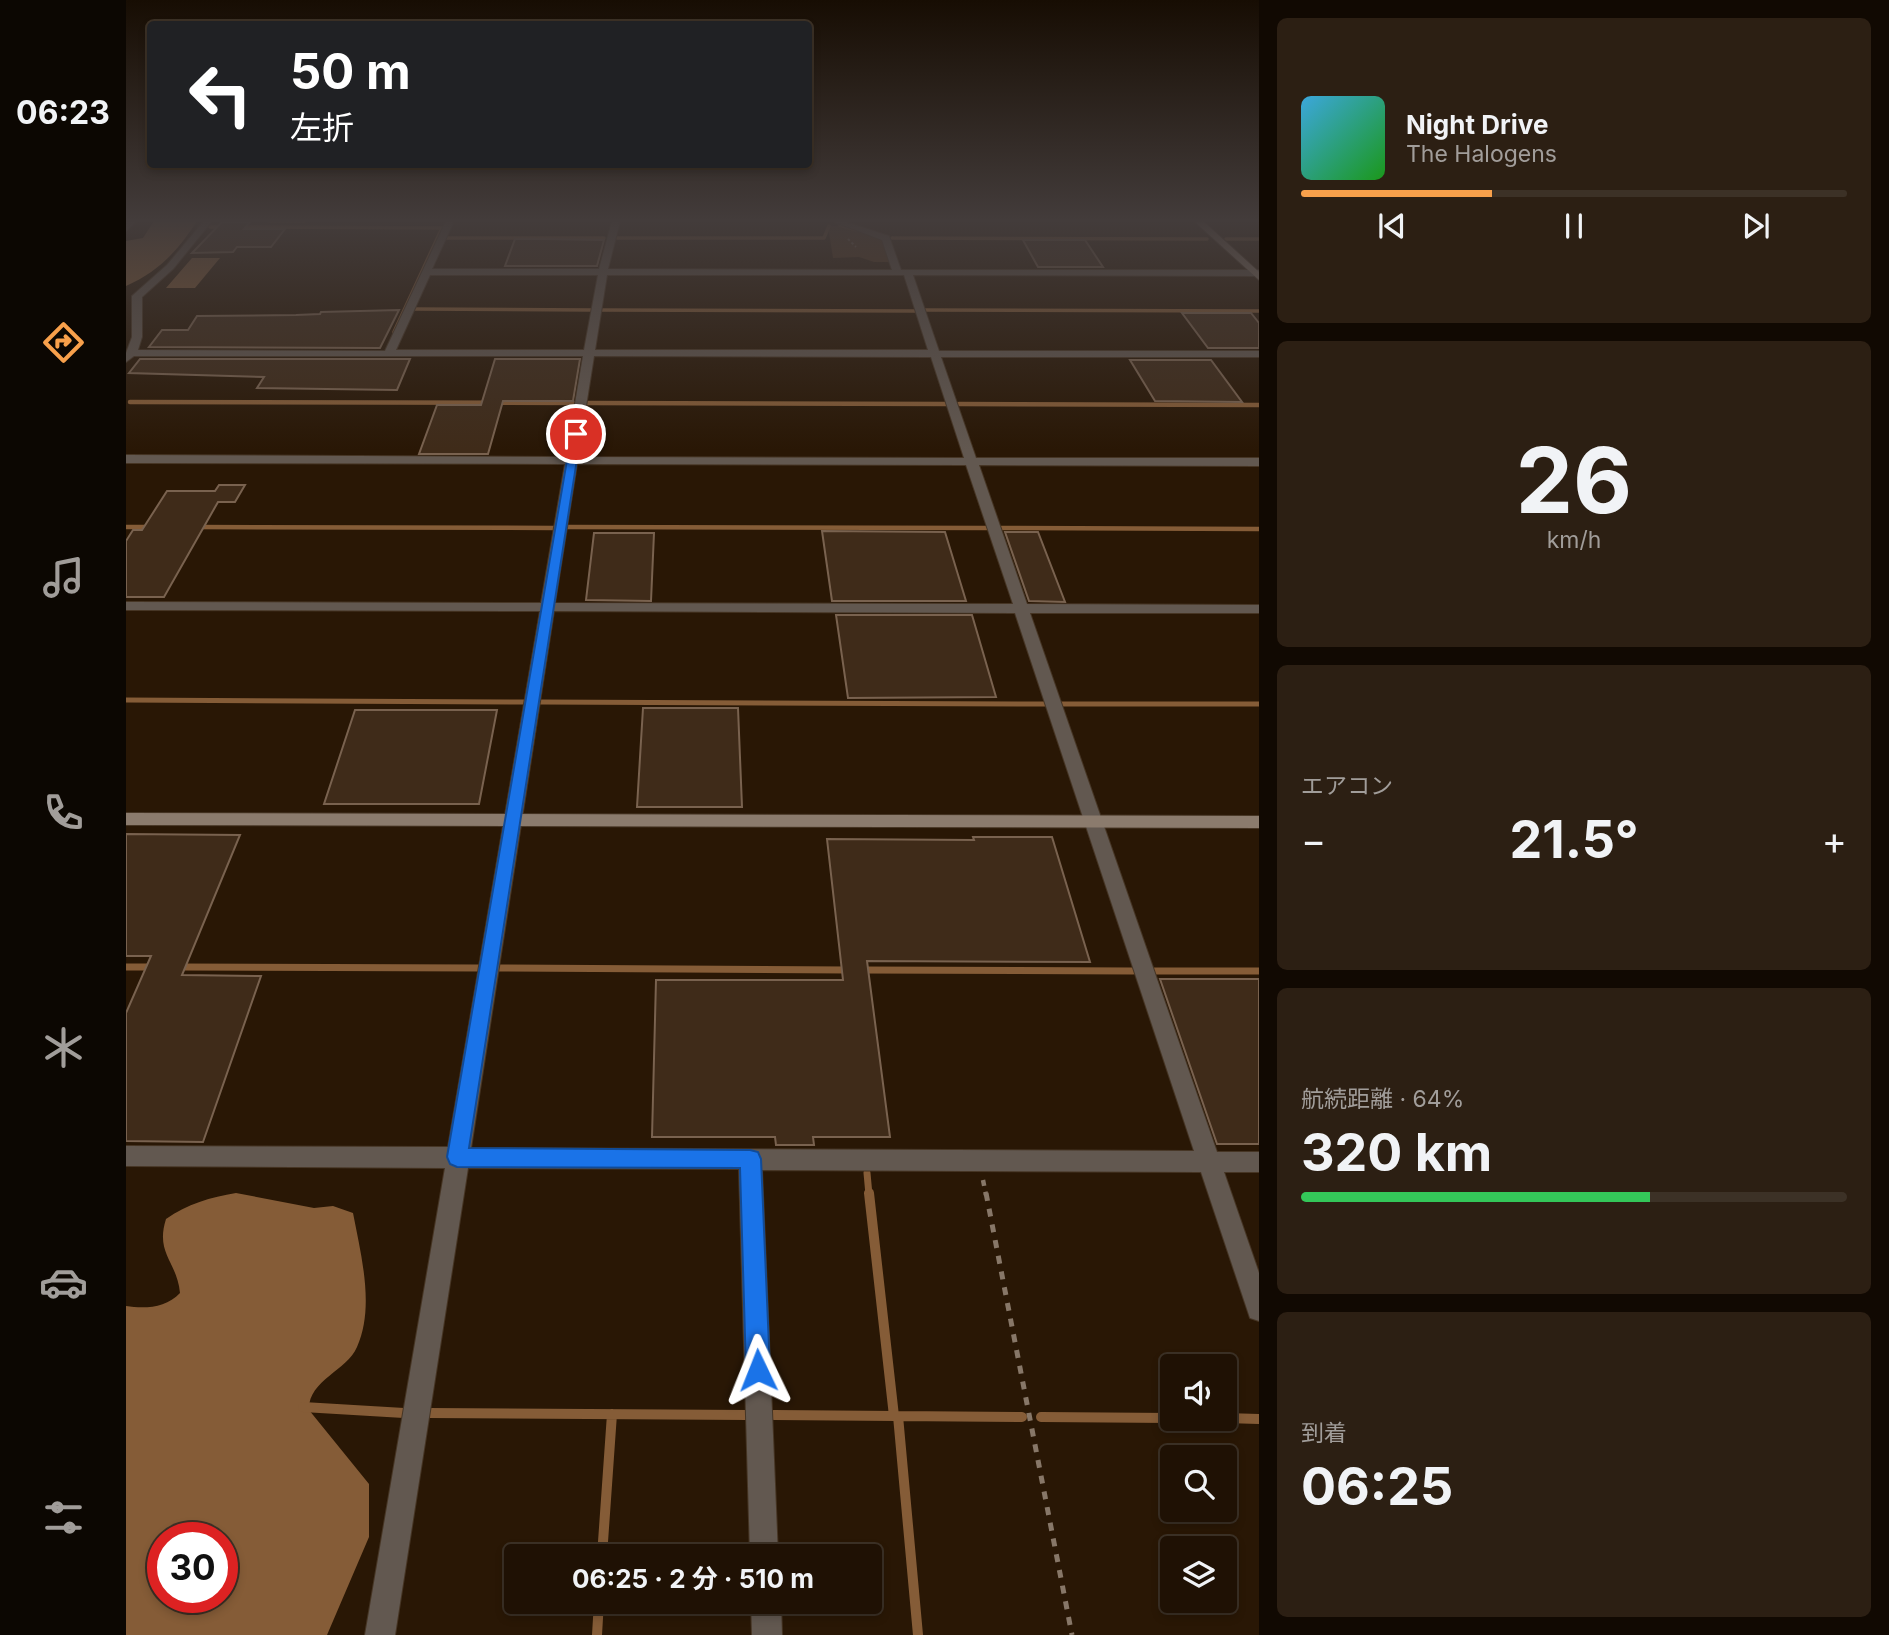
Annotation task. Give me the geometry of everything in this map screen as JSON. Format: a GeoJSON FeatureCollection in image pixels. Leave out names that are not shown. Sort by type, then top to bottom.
{"type":"FeatureCollection","features":[{"type":"Feature","properties":{"kind":"street"},"geometry":{"type":"LineString","coordinates":[[137,297],[139,327],[129,356],[390,353],[1259,354]]}},
{"type":"Feature","properties":{"kind":"street"},"geometry":{"type":"LineString","coordinates":[[390,353],[416,297]]}},
{"type":"Feature","properties":{"kind":"street"},"geometry":{"type":"LineString","coordinates":[[380,1635],[599,297]]}},
{"type":"Feature","properties":{"kind":"street"},"geometry":{"type":"LineString","coordinates":[[912,297],[972,461],[1259,1310]]}},
{"type":"Feature","properties":{"kind":"street"},"geometry":{"type":"LineString","coordinates":[[126,459],[1259,462]]}},
{"type":"Feature","properties":{"kind":"street"},"geometry":{"type":"LineString","coordinates":[[126,607],[1259,609]]}},
{"type":"Feature","properties":{"kind":"street"},"geometry":{"type":"LineString","coordinates":[[126,819],[1259,822]]}},
{"type":"Feature","properties":{"kind":"street"},"geometry":{"type":"LineString","coordinates":[[126,1156],[1259,1162]]}},
{"type":"Feature","properties":{"kind":"street"},"geometry":{"type":"LineString","coordinates":[[750,1159],[764,1544]]}},
{"type":"Feature","properties":{"kind":"street"},"geometry":{"type":"LineString","coordinates":[[766,1614],[767,1635]]}},
{"type":"Feature","properties":{"kind":"path"},"geometry":{"type":"LineString","coordinates":[[979,1160],[1072,1635]]}},
{"type":"Feature","properties":{"kind":"shaded area"},"geometry":{"type":"Polygon","coordinates":[[[236,1193],[314,1208],[333,1206],[353,1213],[365,1281],[362,1331],[352,1355],[315,1391],[309,1410],[369,1484],[369,1537],[327,1635],[126,1635],[126,1306],[155,1306],[168,1302],[180,1293],[163,1241],[166,1219],[208,1199],[236,1193]]]}},
{"type":"Feature","properties":{"kind":"building"},"geometry":{"type":"Polygon","coordinates":[[[399,310],[380,348],[149,347],[162,330],[188,330],[197,316],[399,310]]]}},
{"type":"Feature","properties":{"kind":"building"},"geometry":{"type":"Polygon","coordinates":[[[1182,313],[1251,313],[1259,323],[1259,348],[1208,348],[1182,313]]]}},
{"type":"Feature","properties":{"kind":"building"},"geometry":{"type":"Polygon","coordinates":[[[140,359],[410,359],[397,390],[257,388],[264,377],[129,373],[140,359]]]}},
{"type":"Feature","properties":{"kind":"building"},"geometry":{"type":"Polygon","coordinates":[[[495,359],[580,359],[573,401],[503,401],[488,454],[419,454],[437,405],[481,405],[495,359]]]}},
{"type":"Feature","properties":{"kind":"building"},"geometry":{"type":"Polygon","coordinates":[[[1130,360],[1211,360],[1242,402],[1155,401],[1130,360]]]}},
{"type":"Feature","properties":{"kind":"building"},"geometry":{"type":"Polygon","coordinates":[[[219,485],[245,485],[235,502],[218,502],[164,597],[126,597],[126,541],[133,530],[142,530],[167,491],[215,491],[219,485]]]}},
{"type":"Feature","properties":{"kind":"building"},"geometry":{"type":"Polygon","coordinates":[[[822,531],[945,532],[966,601],[832,601],[822,531]]]}},
{"type":"Feature","properties":{"kind":"building"},"geometry":{"type":"Polygon","coordinates":[[[1005,532],[1038,532],[1065,602],[1029,601],[1005,532]]]}},
{"type":"Feature","properties":{"kind":"building"},"geometry":{"type":"Polygon","coordinates":[[[594,533],[654,533],[651,601],[586,600],[594,533]]]}},
{"type":"Feature","properties":{"kind":"building"},"geometry":{"type":"Polygon","coordinates":[[[836,615],[972,615],[996,697],[848,698],[836,615]]]}},
{"type":"Feature","properties":{"kind":"building"},"geometry":{"type":"Polygon","coordinates":[[[643,708],[738,708],[742,807],[637,807],[643,708]]]}},
{"type":"Feature","properties":{"kind":"building"},"geometry":{"type":"Polygon","coordinates":[[[355,710],[497,710],[479,804],[324,804],[355,710]]]}},
{"type":"Feature","properties":{"kind":"building"},"geometry":{"type":"Polygon","coordinates":[[[126,834],[240,835],[182,975],[261,976],[203,1142],[126,1141],[126,1013],[151,956],[126,956],[126,834]]]}},
{"type":"Feature","properties":{"kind":"building"},"geometry":{"type":"Polygon","coordinates":[[[973,837],[1052,837],[1090,962],[867,961],[890,1137],[813,1137],[814,1145],[776,1145],[775,1137],[652,1137],[656,980],[843,980],[827,839],[974,840],[973,837]]]}},
{"type":"Feature","properties":{"kind":"building"},"geometry":{"type":"Polygon","coordinates":[[[1160,979],[1259,979],[1259,1144],[1217,1144],[1160,979]]]}},
{"type":"Feature","properties":{"kind":"waterway"},"geometry":{"type":"LineString","coordinates":[[394,332],[410,297]]}},
{"type":"Feature","properties":{"kind":"waterway"},"geometry":{"type":"LineString","coordinates":[[414,309],[592,310]]}},
{"type":"Feature","properties":{"kind":"waterway"},"geometry":{"type":"LineString","coordinates":[[600,310],[917,311]]}},
{"type":"Feature","properties":{"kind":"waterway"},"geometry":{"type":"LineString","coordinates":[[925,310],[1259,311]]}},
{"type":"Feature","properties":{"kind":"waterway"},"geometry":{"type":"LineString","coordinates":[[130,402],[576,403]]}},
{"type":"Feature","properties":{"kind":"waterway"},"geometry":{"type":"LineString","coordinates":[[587,403],[948,404]]}},
{"type":"Feature","properties":{"kind":"waterway"},"geometry":{"type":"LineString","coordinates":[[959,404],[1259,405]]}},
{"type":"Feature","properties":{"kind":"waterway"},"geometry":{"type":"LineString","coordinates":[[126,527],[151,527]]}},
{"type":"Feature","properties":{"kind":"waterway"},"geometry":{"type":"LineString","coordinates":[[196,527],[555,528]]}},
{"type":"Feature","properties":{"kind":"waterway"},"geometry":{"type":"LineString","coordinates":[[566,527],[989,528]]}},
{"type":"Feature","properties":{"kind":"waterway"},"geometry":{"type":"LineString","coordinates":[[1000,528],[1259,529]]}},
{"type":"Feature","properties":{"kind":"waterway"},"geometry":{"type":"LineString","coordinates":[[126,700],[524,702]]}},
{"type":"Feature","properties":{"kind":"waterway"},"geometry":{"type":"LineString","coordinates":[[540,702],[1046,704]]}},
{"type":"Feature","properties":{"kind":"waterway"},"geometry":{"type":"LineString","coordinates":[[1062,704],[1259,704]]}},
{"type":"Feature","properties":{"kind":"waterway"},"geometry":{"type":"LineString","coordinates":[[126,967],[155,967]]}},
{"type":"Feature","properties":{"kind":"waterway"},"geometry":{"type":"LineString","coordinates":[[180,967],[479,968]]}},
{"type":"Feature","properties":{"kind":"waterway"},"geometry":{"type":"LineString","coordinates":[[499,968],[847,970]]}},
{"type":"Feature","properties":{"kind":"waterway"},"geometry":{"type":"LineString","coordinates":[[862,970],[1133,971]]}},
{"type":"Feature","properties":{"kind":"waterway"},"geometry":{"type":"LineString","coordinates":[[1154,971],[1259,971]]}},
{"type":"Feature","properties":{"kind":"waterway"},"geometry":{"type":"LineString","coordinates":[[867,1173],[869,1195]]}},
{"type":"Feature","properties":{"kind":"waterway"},"geometry":{"type":"LineString","coordinates":[[869,1193],[894,1416]]}},
{"type":"Feature","properties":{"kind":"waterway"},"geometry":{"type":"LineString","coordinates":[[303,1407],[404,1413]]}},
{"type":"Feature","properties":{"kind":"waterway"},"geometry":{"type":"LineString","coordinates":[[428,1413],[612,1414]]}},
{"type":"Feature","properties":{"kind":"waterway"},"geometry":{"type":"LineString","coordinates":[[603,1544],[612,1414]]}},
{"type":"Feature","properties":{"kind":"waterway"},"geometry":{"type":"LineString","coordinates":[[612,1414],[748,1415]]}},
{"type":"Feature","properties":{"kind":"waterway"},"geometry":{"type":"LineString","coordinates":[[774,1415],[894,1416]]}},
{"type":"Feature","properties":{"kind":"waterway"},"geometry":{"type":"LineString","coordinates":[[894,1416],[898,1416]]}},
{"type":"Feature","properties":{"kind":"waterway"},"geometry":{"type":"LineString","coordinates":[[898,1416],[1022,1417]]}},
{"type":"Feature","properties":{"kind":"waterway"},"geometry":{"type":"LineString","coordinates":[[898,1416],[918,1635]]}},
{"type":"Feature","properties":{"kind":"waterway"},"geometry":{"type":"LineString","coordinates":[[1041,1417],[1160,1418]]}},
{"type":"Feature","properties":{"kind":"waterway"},"geometry":{"type":"LineString","coordinates":[[1237,1418],[1259,1419]]}},
{"type":"Feature","properties":{"kind":"waterway"},"geometry":{"type":"LineString","coordinates":[[597,1635],[598,1614]]}},
{"type":"Feature","properties":{"kind":"route"},"geometry":{"type":"LineString","coordinates":[[576,434],[457,1157],[750,1159],[758,1370]]}}]}
